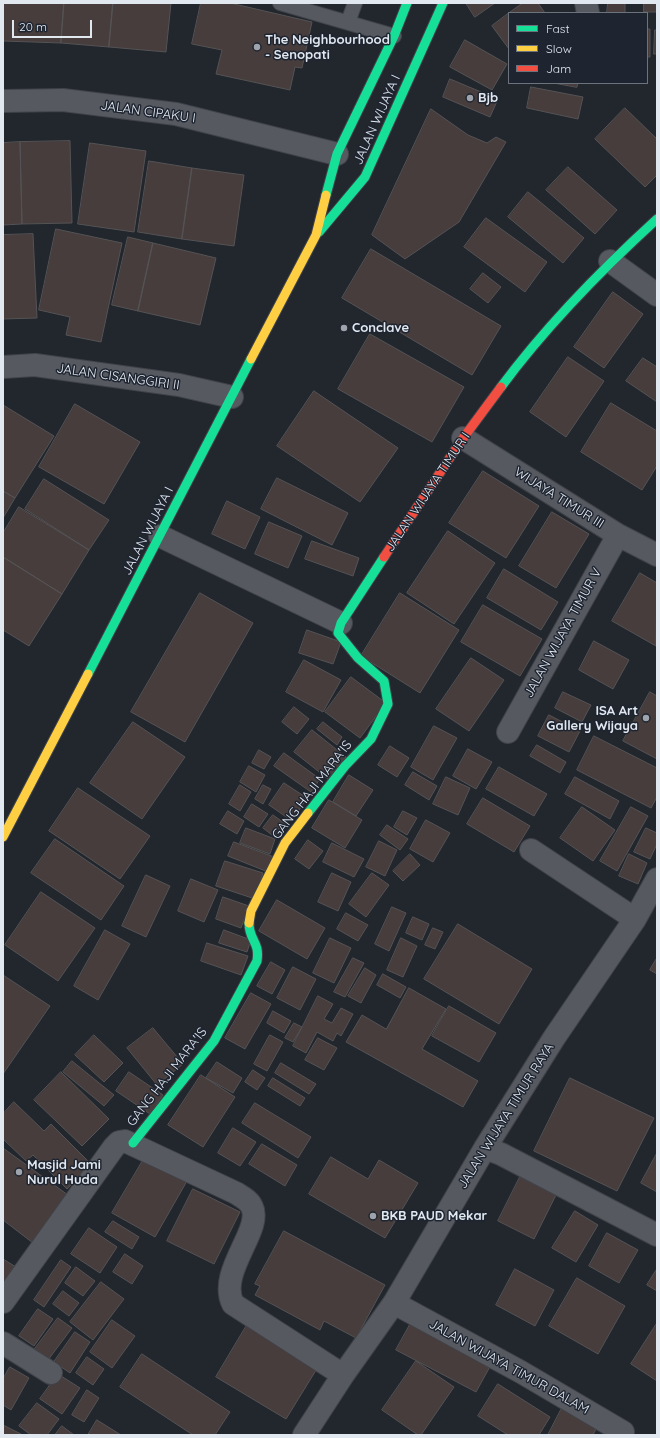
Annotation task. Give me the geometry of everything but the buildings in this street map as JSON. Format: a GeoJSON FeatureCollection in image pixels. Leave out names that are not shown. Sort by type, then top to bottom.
{"type":"FeatureCollection","features":[{"type":"Feature","properties":{"kind":"main road","name":"JALAN WIJAYA I"},"geometry":{"type":"LineString","coordinates":[[316,236],[337,154],[394,36],[407,3]]}},
{"type":"Feature","properties":{"kind":"main road","name":"JALAN WIJAYA I"},"geometry":{"type":"LineString","coordinates":[[3,837],[316,236],[365,177],[443,3]]}},
{"type":"Feature","properties":{"kind":"main road","name":"JALAN WIJAYA TIMUR I"},"geometry":{"type":"LineString","coordinates":[[341,623],[463,438],[540,337],[610,261],[657,219]]}},
{"type":"Feature","properties":{"kind":"main road","name":"GANG HAJI MARA'IS"},"geometry":{"type":"LineString","coordinates":[[133,1143],[214,1041],[257,961],[259,949],[248,927],[248,920],[285,843],[345,766],[371,739],[388,704],[384,681],[358,658],[338,633],[341,623]]}},
{"type":"Feature","properties":{"kind":"street","name":"JALAN CIPAKU I"},"geometry":{"type":"LineString","coordinates":[[3,100],[63,100],[176,114],[337,154]]}},
{"type":"Feature","properties":{"kind":"street"},"geometry":{"type":"LineString","coordinates":[[610,261],[657,295]]}},
{"type":"Feature","properties":{"kind":"street","name":"JALAN CISANGGIRI II"},"geometry":{"type":"LineString","coordinates":[[3,367],[35,365],[179,386],[232,397]]}},
{"type":"Feature","properties":{"kind":"street","name":"WIJAYA TIMUR III"},"geometry":{"type":"LineString","coordinates":[[463,438],[618,535],[657,555]]}},
{"type":"Feature","properties":{"kind":"street","name":"JALAN WIJAYA TIMUR V"},"geometry":{"type":"LineString","coordinates":[[508,732],[618,535]]}},
{"type":"Feature","properties":{"kind":"street"},"geometry":{"type":"LineString","coordinates":[[160,536],[341,623]]}},
{"type":"Feature","properties":{"kind":"street"},"geometry":{"type":"LineString","coordinates":[[531,850],[635,919]]}},
{"type":"Feature","properties":{"kind":"street","name":"JALAN WIJAYA TIMUR RAYA"},"geometry":{"type":"LineString","coordinates":[[304,1435],[343,1375],[394,1303],[485,1148],[554,1038],[635,919],[657,879]]}},
{"type":"Feature","properties":{"kind":"street"},"geometry":{"type":"LineString","coordinates":[[3,1302],[114,1147],[119,1142],[125,1141],[133,1143],[236,1193],[247,1200],[252,1206],[255,1216],[252,1226],[236,1258],[229,1293],[232,1304],[343,1375]]}},
{"type":"Feature","properties":{"kind":"street"},"geometry":{"type":"LineString","coordinates":[[485,1148],[501,1154],[657,1236]]}},
{"type":"Feature","properties":{"kind":"street","name":"JALAN WIJAYA TIMUR DALAM"},"geometry":{"type":"LineString","coordinates":[[394,1303],[521,1372],[623,1432]]}},
{"type":"Feature","properties":{"kind":"street"},"geometry":{"type":"LineString","coordinates":[[3,1343],[51,1373]]}},
{"type":"Feature","properties":{"kind":"lane"},"geometry":{"type":"LineString","coordinates":[[280,3],[394,36]]}},
{"type":"Feature","properties":{"kind":"lane"},"geometry":{"type":"LineString","coordinates":[[348,22],[354,3]]}},
{"type":"Feature","properties":{"kind":"traffic: fast"},"geometry":{"type":"LineString","coordinates":[[326,195],[337,154],[394,36],[407,3]]}},
{"type":"Feature","properties":{"kind":"traffic: fast"},"geometry":{"type":"LineString","coordinates":[[319,232],[365,177],[443,3]]}},
{"type":"Feature","properties":{"kind":"traffic: fast"},"geometry":{"type":"LineString","coordinates":[[501,387],[537,342],[575,299],[615,258],[657,219]]}},
{"type":"Feature","properties":{"kind":"traffic: fast"},"geometry":{"type":"LineString","coordinates":[[88,674],[251,359]]}},
{"type":"Feature","properties":{"kind":"traffic: fast"},"geometry":{"type":"LineString","coordinates":[[308,813],[345,766],[371,739],[388,704],[384,681],[358,658],[338,633],[341,623],[384,557]]}},
{"type":"Feature","properties":{"kind":"traffic: fast"},"geometry":{"type":"LineString","coordinates":[[133,1143],[214,1041],[257,961],[257,949],[249,929],[249,923]]}},
{"type":"Feature","properties":{"kind":"traffic: slow"},"geometry":{"type":"LineString","coordinates":[[251,359],[316,235],[326,195]]}},
{"type":"Feature","properties":{"kind":"traffic: slow"},"geometry":{"type":"LineString","coordinates":[[3,837],[88,674]]}},
{"type":"Feature","properties":{"kind":"traffic: slow"},"geometry":{"type":"LineString","coordinates":[[249,923],[251,911],[285,843],[308,813]]}},
{"type":"Feature","properties":{"kind":"traffic: jam"},"geometry":{"type":"LineString","coordinates":[[384,557],[461,441],[501,387]]}},
{"type":"Feature","properties":{"kind":"place","name":"The Neighbourhood - Senopati"},"geometry":{"type":"Point","coordinates":[257,47]}},
{"type":"Feature","properties":{"kind":"place","name":"Bjb"},"geometry":{"type":"Point","coordinates":[470,98]}},
{"type":"Feature","properties":{"kind":"place","name":"Conclave"},"geometry":{"type":"Point","coordinates":[344,328]}},
{"type":"Feature","properties":{"kind":"place","name":"ISA Art Gallery Wijaya"},"geometry":{"type":"Point","coordinates":[646,718]}},
{"type":"Feature","properties":{"kind":"place","name":"Masjid Jami Nurul Huda"},"geometry":{"type":"Point","coordinates":[19,1172]}},
{"type":"Feature","properties":{"kind":"place","name":"BKB PAUD Mekar"},"geometry":{"type":"Point","coordinates":[373,1216]}}]}
